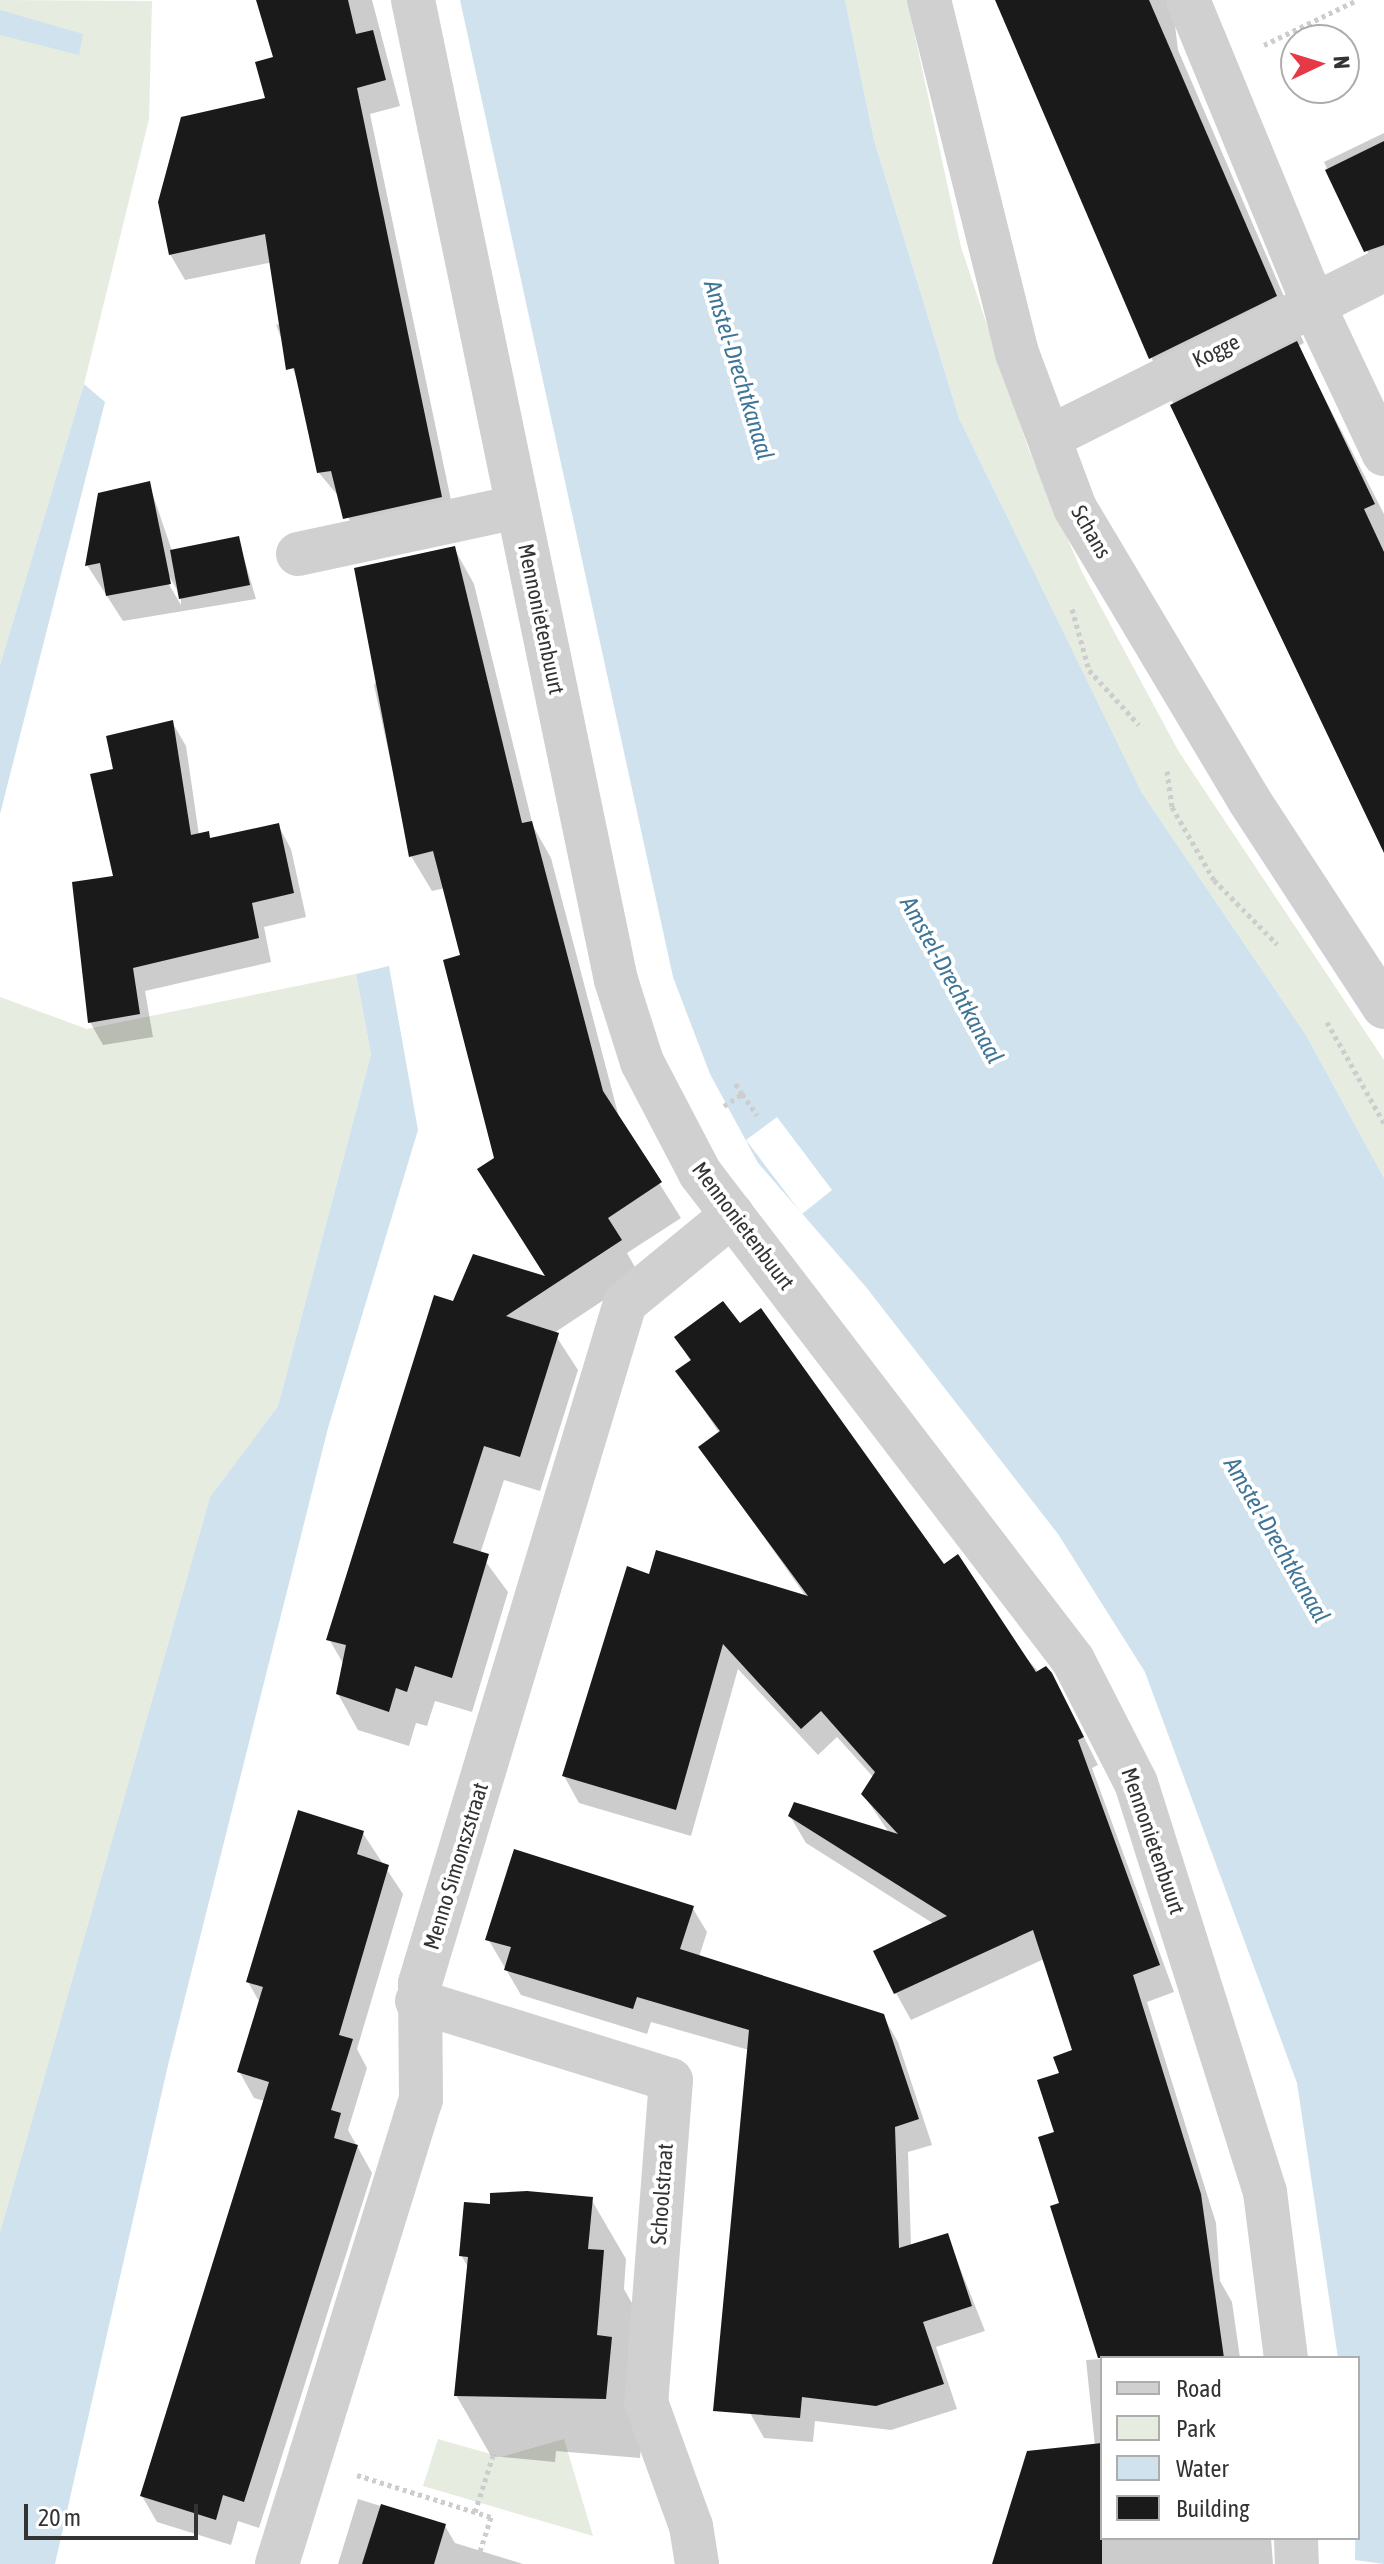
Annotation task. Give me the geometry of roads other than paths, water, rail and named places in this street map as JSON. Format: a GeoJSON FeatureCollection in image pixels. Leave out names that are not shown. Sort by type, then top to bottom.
{"type":"FeatureCollection","features":[{"type":"Feature","properties":{"kind":"street","name":"Mennonietenbuurt"},"geometry":{"type":"LineString","coordinates":[[413,0],[616,980],[642,1062],[677,1133],[732,1215],[1073,1660],[1136,1783],[1265,2192],[1286,2356]]}},
{"type":"Feature","properties":{"kind":"street","name":"Schans"},"geometry":{"type":"LineString","coordinates":[[929,0],[1013,339],[1075,508],[1249,800],[1384,1007]]}},
{"type":"Feature","properties":{"kind":"street"},"geometry":{"type":"LineString","coordinates":[[1188,0],[1313,304],[1384,454]]}},
{"type":"Feature","properties":{"kind":"street","name":"Kogge"},"geometry":{"type":"LineString","coordinates":[[1050,437],[1384,270]]}},
{"type":"Feature","properties":{"kind":"street"},"geometry":{"type":"LineString","coordinates":[[298,554],[517,507]]}},
{"type":"Feature","properties":{"kind":"street","name":"Menno Simonszstraat"},"geometry":{"type":"LineString","coordinates":[[277,2564],[421,2100],[417,2001],[625,1303],[732,1215]]}},
{"type":"Feature","properties":{"kind":"street","name":"Schoolstraat"},"geometry":{"type":"LineString","coordinates":[[417,2001],[671,2080],[647,2408],[691,2526],[697,2564]]}},
{"type":"Feature","properties":{"kind":"street"},"geometry":{"type":"LineString","coordinates":[[1296,2540],[1297,2564]]}},
{"type":"Feature","properties":{"kind":"water","name":"Amstel-Drechtkanaal"},"geometry":{"type":"Polygon","coordinates":[[[460,0],[845,0],[874,140],[959,418],[1142,793],[1306,1035],[1384,1178],[1384,2564],[1355,2560],[1355,2540],[1360,2540],[1360,2356],[1338,2356],[1297,2083],[1145,1672],[1058,1534],[866,1287],[758,1163],[710,1074],[673,977],[460,0]]]}},
{"type":"Feature","properties":{"kind":"water"},"geometry":{"type":"Polygon","coordinates":[[[0,10],[83,34],[79,55],[0,35],[0,10]]]}},
{"type":"Feature","properties":{"kind":"water"},"geometry":{"type":"Polygon","coordinates":[[[84,384],[105,402],[0,814],[0,665],[84,384]]]}},
{"type":"Feature","properties":{"kind":"water"},"geometry":{"type":"Polygon","coordinates":[[[389,966],[418,1130],[328,1428],[168,2065],[55,2564],[0,2564],[0,2232],[210,1497],[278,1406],[371,1054],[356,974],[389,966]]]}}]}
